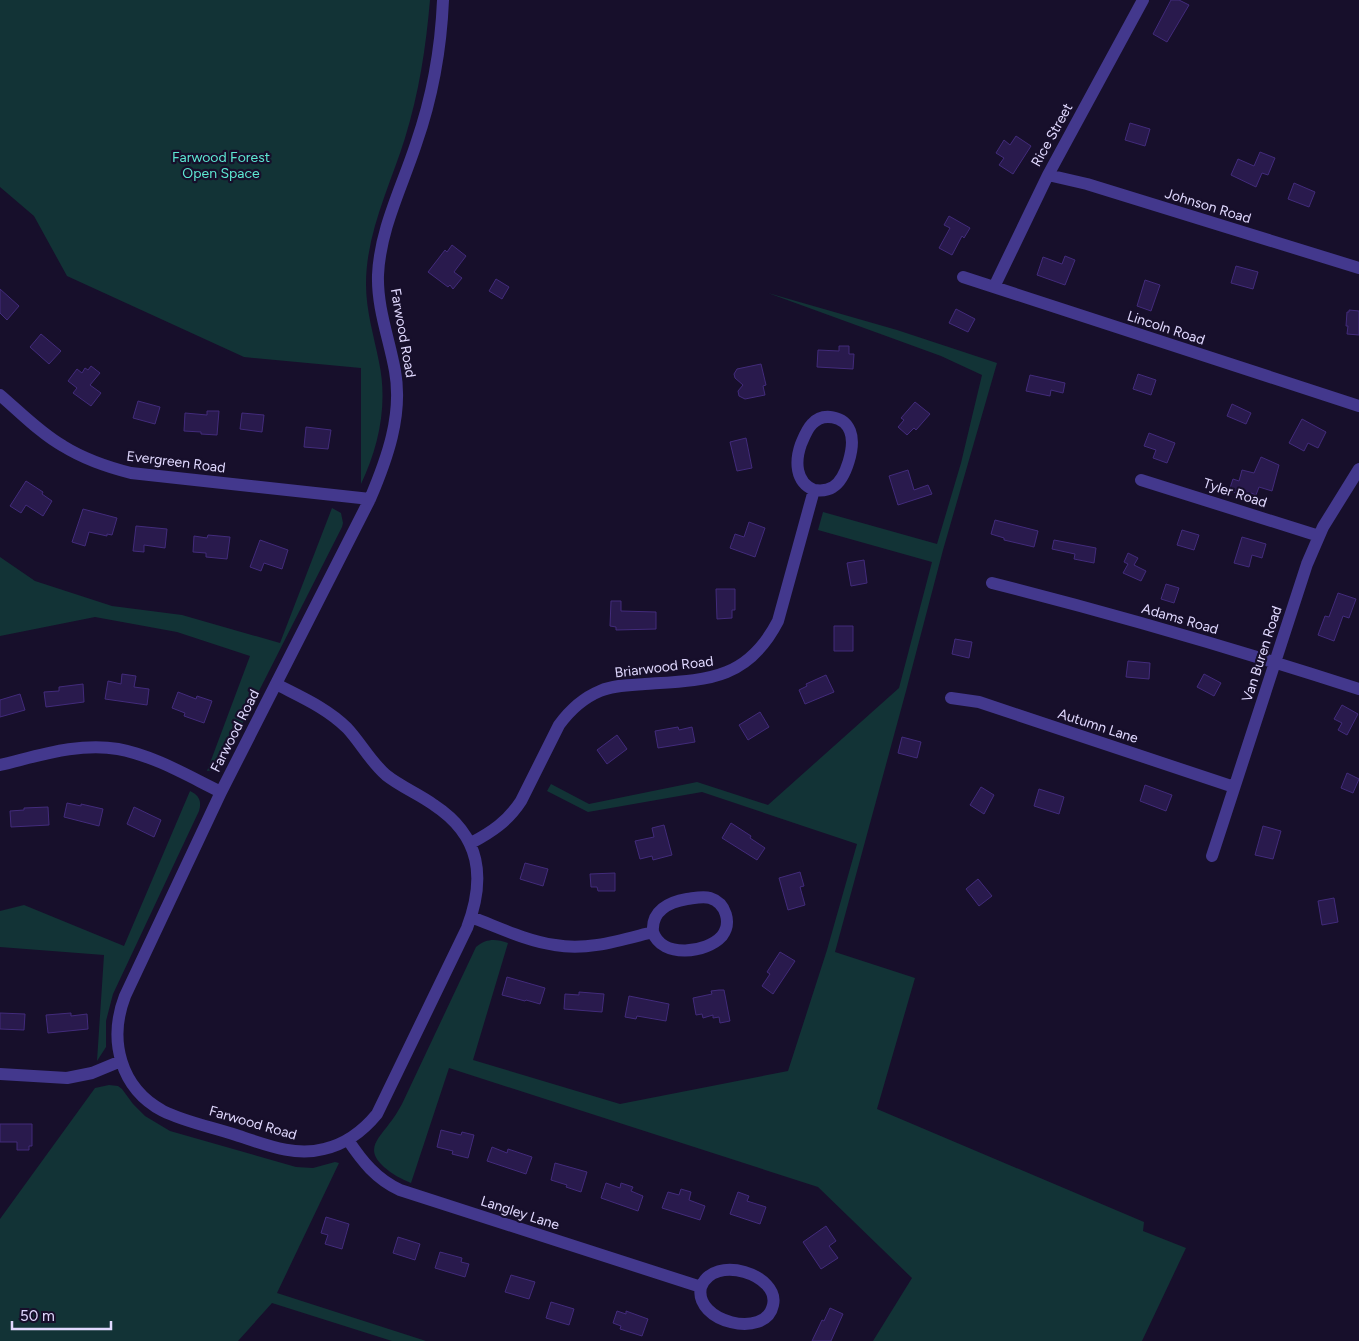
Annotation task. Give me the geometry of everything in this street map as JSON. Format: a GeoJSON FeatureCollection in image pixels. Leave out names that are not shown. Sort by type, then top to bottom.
{"type":"FeatureCollection","features":[{"type":"Feature","properties":{"kind":"street","name":"Farwood Road"},"geometry":{"type":"LineString","coordinates":[[276,684],[314,704],[337,720],[359,742],[376,765],[397,783],[443,811],[459,826],[471,843],[477,866],[478,878],[475,905],[471,917],[383,1102],[368,1124],[348,1140],[337,1146],[318,1151],[298,1152],[286,1150],[175,1116],[157,1107],[142,1095],[130,1079],[121,1061],[117,1035],[120,1008],[221,792],[370,499],[386,460],[395,422],[397,403],[395,370],[380,307],[378,275],[380,258],[387,226],[417,144],[424,116],[437,62],[443,0]]}},
{"type":"Feature","properties":{"kind":"street","name":"Rice Street"},"geometry":{"type":"LineString","coordinates":[[994,287],[1048,175],[1143,0]]}},
{"type":"Feature","properties":{"kind":"street","name":"Johnson Road"},"geometry":{"type":"LineString","coordinates":[[1048,175],[1087,184],[1359,268]]}},
{"type":"Feature","properties":{"kind":"street","name":"Lincoln Road"},"geometry":{"type":"LineString","coordinates":[[963,277],[1359,406]]}},
{"type":"Feature","properties":{"kind":"street","name":"Evergreen Road"},"geometry":{"type":"LineString","coordinates":[[0,396],[62,446],[88,460],[109,468],[131,473],[370,499]]}},
{"type":"Feature","properties":{"kind":"street"},"geometry":{"type":"LineString","coordinates":[[821,418],[835,418],[844,422],[851,434],[852,444],[849,460],[836,484],[828,490],[814,490],[803,482],[798,474],[797,463],[800,447],[813,423],[821,418]]}},
{"type":"Feature","properties":{"kind":"street","name":"Van Buren Road"},"geometry":{"type":"LineString","coordinates":[[1212,856],[1307,564],[1323,527],[1359,469]]}},
{"type":"Feature","properties":{"kind":"street","name":"Tyler Road"},"geometry":{"type":"LineString","coordinates":[[1141,480],[1319,536]]}},
{"type":"Feature","properties":{"kind":"street","name":"Briarwood Road"},"geometry":{"type":"LineString","coordinates":[[471,843],[499,827],[515,811],[522,801],[559,725],[566,715],[581,701],[601,690],[622,686],[692,681],[715,677],[737,668],[761,647],[778,620],[814,490]]}},
{"type":"Feature","properties":{"kind":"street","name":"Adams Road"},"geometry":{"type":"LineString","coordinates":[[992,583],[1092,609],[1275,662],[1359,689]]}},
{"type":"Feature","properties":{"kind":"street","name":"Autumn Lane"},"geometry":{"type":"LineString","coordinates":[[951,698],[979,702],[1234,788]]}},
{"type":"Feature","properties":{"kind":"street"},"geometry":{"type":"LineString","coordinates":[[0,765],[73,749],[117,749],[160,762],[221,792]]}},
{"type":"Feature","properties":{"kind":"street"},"geometry":{"type":"LineString","coordinates":[[701,897],[711,899],[720,904],[726,916],[726,930],[720,938],[695,948],[678,951],[668,949],[657,941],[654,932],[654,918],[660,910],[685,899],[701,897]]}},
{"type":"Feature","properties":{"kind":"street"},"geometry":{"type":"LineString","coordinates":[[471,917],[542,943],[556,946],[595,945],[654,932]]}},
{"type":"Feature","properties":{"kind":"street"},"geometry":{"type":"LineString","coordinates":[[0,1074],[67,1078],[92,1072],[121,1061]]}},
{"type":"Feature","properties":{"kind":"street","name":"Langley Lane"},"geometry":{"type":"LineString","coordinates":[[348,1140],[369,1169],[389,1185],[400,1190],[701,1287]]}},
{"type":"Feature","properties":{"kind":"street"},"geometry":{"type":"LineString","coordinates":[[717,1270],[744,1273],[760,1279],[768,1285],[773,1293],[773,1307],[766,1319],[757,1323],[747,1324],[730,1321],[714,1315],[706,1309],[701,1300],[701,1287],[709,1275],[717,1270]]}},
{"type":"Feature","properties":{"kind":"green space","name":"Farwood Forest Open Space"},"geometry":{"type":"Polygon","coordinates":[[[0,0],[430,0],[424,52],[414,104],[405,138],[374,228],[367,265],[367,304],[382,378],[383,393],[377,440],[361,484],[361,368],[244,357],[67,276],[34,216],[0,187],[0,0]]]}},
{"type":"Feature","properties":{"kind":"green space"},"geometry":{"type":"Polygon","coordinates":[[[768,293],[897,330],[997,363],[943,550],[835,952],[915,978],[877,1109],[1144,1222],[1143,1231],[1186,1248],[1142,1341],[873,1341],[912,1278],[818,1187],[449,1068],[411,1183],[387,1170],[375,1155],[374,1150],[377,1140],[402,1104],[476,947],[488,941],[496,940],[508,943],[473,1060],[620,1104],[788,1071],[827,950],[857,844],[702,792],[588,812],[547,791],[551,784],[589,804],[697,782],[768,805],[899,688],[932,562],[818,530],[823,512],[937,544],[961,463],[982,375],[941,356],[768,293]]]}},
{"type":"Feature","properties":{"kind":"green space"},"geometry":{"type":"Polygon","coordinates":[[[332,508],[341,513],[342,527],[223,762],[215,769],[207,771],[250,656],[177,632],[95,617],[0,636],[0,557],[35,581],[112,606],[182,615],[280,643],[332,508]]]}},
{"type":"Feature","properties":{"kind":"green space"},"geometry":{"type":"Polygon","coordinates":[[[190,791],[196,794],[199,799],[199,811],[113,994],[106,1021],[106,1047],[97,1061],[104,955],[0,947],[0,911],[24,905],[124,946],[190,791]]]}},
{"type":"Feature","properties":{"kind":"green space"},"geometry":{"type":"Polygon","coordinates":[[[109,1085],[118,1086],[122,1089],[145,1116],[170,1131],[296,1167],[313,1168],[335,1162],[339,1163],[277,1293],[426,1341],[392,1341],[272,1303],[238,1341],[0,1341],[0,1219],[95,1088],[109,1085]]]}},
{"type":"Feature","properties":{"kind":"building"},"geometry":{"type":"Polygon","coordinates":[[[1171,0],[1179,0],[1189,5],[1167,42],[1153,34],[1171,0]]]}},
{"type":"Feature","properties":{"kind":"building"},"geometry":{"type":"Polygon","coordinates":[[[1130,123],[1150,129],[1145,146],[1125,140],[1130,123]]]}},
{"type":"Feature","properties":{"kind":"building"},"geometry":{"type":"Polygon","coordinates":[[[1016,136],[1031,146],[1013,174],[999,165],[1004,158],[996,153],[1004,140],[1010,145],[1016,136]]]}},
{"type":"Feature","properties":{"kind":"building"},"geometry":{"type":"Polygon","coordinates":[[[1260,152],[1275,158],[1268,175],[1262,173],[1256,187],[1231,175],[1238,159],[1254,166],[1260,152]]]}},
{"type":"Feature","properties":{"kind":"building"},"geometry":{"type":"Polygon","coordinates":[[[1294,183],[1315,192],[1309,207],[1288,199],[1294,183]]]}},
{"type":"Feature","properties":{"kind":"building"},"geometry":{"type":"Polygon","coordinates":[[[949,216],[970,228],[964,238],[962,236],[952,255],[939,248],[950,228],[944,225],[949,216]]]}},
{"type":"Feature","properties":{"kind":"building"},"geometry":{"type":"Polygon","coordinates":[[[452,245],[466,256],[454,272],[462,278],[453,289],[450,285],[448,287],[428,272],[445,250],[447,252],[452,245]]]}},
{"type":"Feature","properties":{"kind":"building"},"geometry":{"type":"Polygon","coordinates":[[[1065,256],[1075,260],[1065,285],[1037,275],[1043,257],[1062,264],[1065,256]]]}},
{"type":"Feature","properties":{"kind":"building"},"geometry":{"type":"Polygon","coordinates":[[[1236,266],[1258,272],[1253,289],[1231,283],[1236,266]]]}},
{"type":"Feature","properties":{"kind":"building"},"geometry":{"type":"Polygon","coordinates":[[[496,279],[509,287],[502,299],[489,291],[496,279]]]}},
{"type":"Feature","properties":{"kind":"building"},"geometry":{"type":"Polygon","coordinates":[[[1145,280],[1160,285],[1151,311],[1137,306],[1145,280]]]}},
{"type":"Feature","properties":{"kind":"building"},"geometry":{"type":"Polygon","coordinates":[[[0,289],[19,306],[7,320],[0,313],[0,289]]]}},
{"type":"Feature","properties":{"kind":"building"},"geometry":{"type":"Polygon","coordinates":[[[956,309],[975,319],[968,332],[949,323],[956,309]]]}},
{"type":"Feature","properties":{"kind":"building"},"geometry":{"type":"Polygon","coordinates":[[[1349,310],[1359,311],[1359,335],[1347,334],[1347,312],[1349,310]]]}},
{"type":"Feature","properties":{"kind":"building"},"geometry":{"type":"Polygon","coordinates":[[[41,334],[61,351],[49,364],[30,347],[41,334]]]}},
{"type":"Feature","properties":{"kind":"building"},"geometry":{"type":"Polygon","coordinates":[[[839,346],[849,346],[849,354],[854,354],[853,369],[817,367],[818,350],[839,351],[839,346]]]}},
{"type":"Feature","properties":{"kind":"building"},"geometry":{"type":"Polygon","coordinates":[[[761,364],[766,385],[763,386],[765,395],[745,399],[739,396],[738,391],[743,385],[735,378],[734,374],[737,369],[761,364]]]}},
{"type":"Feature","properties":{"kind":"building"},"geometry":{"type":"Polygon","coordinates":[[[91,366],[100,373],[90,385],[101,393],[91,406],[73,393],[77,388],[68,381],[77,369],[82,373],[85,368],[88,370],[91,366]]]}},
{"type":"Feature","properties":{"kind":"building"},"geometry":{"type":"Polygon","coordinates":[[[1138,374],[1156,380],[1151,395],[1133,389],[1138,374]]]}},
{"type":"Feature","properties":{"kind":"building"},"geometry":{"type":"Polygon","coordinates":[[[1030,375],[1065,383],[1063,393],[1051,390],[1050,396],[1026,391],[1030,375]]]}},
{"type":"Feature","properties":{"kind":"building"},"geometry":{"type":"Polygon","coordinates":[[[138,401],[160,407],[155,424],[133,418],[138,401]]]}},
{"type":"Feature","properties":{"kind":"building"},"geometry":{"type":"Polygon","coordinates":[[[915,402],[930,414],[916,430],[914,428],[907,435],[898,427],[904,420],[901,418],[915,402]]]}},
{"type":"Feature","properties":{"kind":"building"},"geometry":{"type":"Polygon","coordinates":[[[1232,404],[1251,413],[1246,424],[1227,416],[1232,404]]]}},
{"type":"Feature","properties":{"kind":"building"},"geometry":{"type":"Polygon","coordinates":[[[207,411],[219,411],[217,435],[184,431],[185,413],[207,415],[207,411]]]}},
{"type":"Feature","properties":{"kind":"building"},"geometry":{"type":"Polygon","coordinates":[[[242,413],[264,415],[262,432],[240,429],[242,413]]]}},
{"type":"Feature","properties":{"kind":"building"},"geometry":{"type":"Polygon","coordinates":[[[1302,419],[1326,432],[1318,448],[1308,443],[1304,451],[1289,443],[1302,419]]]}},
{"type":"Feature","properties":{"kind":"building"},"geometry":{"type":"Polygon","coordinates":[[[306,427],[331,430],[328,449],[304,447],[306,427]]]}},
{"type":"Feature","properties":{"kind":"building"},"geometry":{"type":"Polygon","coordinates":[[[1149,433],[1175,443],[1167,463],[1153,458],[1156,450],[1144,446],[1149,433]]]}},
{"type":"Feature","properties":{"kind":"building"},"geometry":{"type":"Polygon","coordinates":[[[746,438],[752,468],[737,471],[730,442],[746,438]]]}},
{"type":"Feature","properties":{"kind":"building"},"geometry":{"type":"Polygon","coordinates":[[[1261,457],[1279,465],[1272,491],[1259,487],[1256,495],[1251,493],[1250,497],[1229,491],[1233,479],[1239,481],[1242,470],[1254,473],[1261,457]]]}},
{"type":"Feature","properties":{"kind":"building"},"geometry":{"type":"Polygon","coordinates":[[[908,470],[914,490],[928,485],[932,494],[898,505],[889,476],[908,470]]]}},
{"type":"Feature","properties":{"kind":"building"},"geometry":{"type":"Polygon","coordinates":[[[26,481],[43,492],[42,494],[52,501],[43,516],[26,505],[21,513],[10,506],[26,481]]]}},
{"type":"Feature","properties":{"kind":"building"},"geometry":{"type":"Polygon","coordinates":[[[83,509],[117,518],[112,535],[107,534],[107,536],[89,532],[85,546],[72,542],[83,509]]]}},
{"type":"Feature","properties":{"kind":"building"},"geometry":{"type":"Polygon","coordinates":[[[995,520],[1038,531],[1034,547],[1004,540],[1004,538],[991,534],[995,520]]]}},
{"type":"Feature","properties":{"kind":"building"},"geometry":{"type":"Polygon","coordinates":[[[749,522],[765,528],[755,557],[730,548],[735,534],[744,537],[749,522]]]}},
{"type":"Feature","properties":{"kind":"building"},"geometry":{"type":"Polygon","coordinates":[[[136,526],[167,529],[165,548],[144,545],[144,552],[133,551],[136,526]]]}},
{"type":"Feature","properties":{"kind":"building"},"geometry":{"type":"Polygon","coordinates":[[[1182,530],[1199,535],[1194,550],[1177,545],[1182,530]]]}},
{"type":"Feature","properties":{"kind":"building"},"geometry":{"type":"Polygon","coordinates":[[[208,535],[230,537],[227,559],[206,557],[206,553],[193,552],[194,536],[207,538],[208,535]]]}},
{"type":"Feature","properties":{"kind":"building"},"geometry":{"type":"Polygon","coordinates":[[[1242,537],[1266,544],[1262,558],[1252,555],[1249,567],[1234,563],[1242,537]]]}},
{"type":"Feature","properties":{"kind":"building"},"geometry":{"type":"Polygon","coordinates":[[[260,540],[288,550],[282,569],[264,563],[261,571],[250,567],[260,540]]]}},
{"type":"Feature","properties":{"kind":"building"},"geometry":{"type":"Polygon","coordinates":[[[1054,540],[1096,548],[1094,563],[1074,559],[1075,554],[1052,549],[1054,540]]]}},
{"type":"Feature","properties":{"kind":"building"},"geometry":{"type":"Polygon","coordinates":[[[1128,553],[1138,558],[1134,565],[1146,571],[1141,581],[1123,573],[1128,564],[1124,562],[1128,553]]]}},
{"type":"Feature","properties":{"kind":"building"},"geometry":{"type":"Polygon","coordinates":[[[864,560],[867,583],[851,586],[847,563],[864,560]]]}},
{"type":"Feature","properties":{"kind":"building"},"geometry":{"type":"Polygon","coordinates":[[[1166,584],[1179,588],[1174,603],[1161,599],[1166,584]]]}},
{"type":"Feature","properties":{"kind":"building"},"geometry":{"type":"Polygon","coordinates":[[[716,589],[735,589],[735,610],[732,610],[732,618],[717,619],[716,589]]]}},
{"type":"Feature","properties":{"kind":"building"},"geometry":{"type":"Polygon","coordinates":[[[1338,593],[1356,599],[1349,618],[1343,616],[1334,641],[1318,635],[1325,616],[1329,617],[1338,593]]]}},
{"type":"Feature","properties":{"kind":"building"},"geometry":{"type":"Polygon","coordinates":[[[611,601],[621,601],[621,611],[656,612],[656,629],[616,630],[616,627],[610,626],[611,601]]]}},
{"type":"Feature","properties":{"kind":"building"},"geometry":{"type":"Polygon","coordinates":[[[834,626],[853,626],[853,651],[834,651],[834,626]]]}},
{"type":"Feature","properties":{"kind":"building"},"geometry":{"type":"Polygon","coordinates":[[[955,639],[972,642],[969,658],[952,654],[955,639]]]}},
{"type":"Feature","properties":{"kind":"building"},"geometry":{"type":"Polygon","coordinates":[[[1128,661],[1150,663],[1149,679],[1126,677],[1128,661]]]}},
{"type":"Feature","properties":{"kind":"building"},"geometry":{"type":"Polygon","coordinates":[[[122,674],[136,676],[134,687],[149,689],[147,705],[105,699],[108,681],[121,684],[122,674]]]}},
{"type":"Feature","properties":{"kind":"building"},"geometry":{"type":"Polygon","coordinates":[[[1204,674],[1221,683],[1214,696],[1197,687],[1204,674]]]}},
{"type":"Feature","properties":{"kind":"building"},"geometry":{"type":"Polygon","coordinates":[[[826,675],[834,692],[805,704],[799,690],[807,686],[806,684],[826,675]]]}},
{"type":"Feature","properties":{"kind":"building"},"geometry":{"type":"Polygon","coordinates":[[[83,684],[84,702],[46,707],[44,692],[59,691],[59,687],[83,684]]]}},
{"type":"Feature","properties":{"kind":"building"},"geometry":{"type":"Polygon","coordinates":[[[178,692],[196,699],[197,696],[212,701],[204,723],[184,716],[185,713],[172,708],[178,692]]]}},
{"type":"Feature","properties":{"kind":"building"},"geometry":{"type":"Polygon","coordinates":[[[20,694],[25,710],[0,717],[0,700],[20,694]]]}},
{"type":"Feature","properties":{"kind":"building"},"geometry":{"type":"Polygon","coordinates":[[[1342,705],[1358,714],[1347,735],[1338,730],[1342,723],[1334,719],[1342,705]]]}},
{"type":"Feature","properties":{"kind":"building"},"geometry":{"type":"Polygon","coordinates":[[[760,712],[769,727],[748,740],[739,725],[760,712]]]}},
{"type":"Feature","properties":{"kind":"building"},"geometry":{"type":"Polygon","coordinates":[[[678,727],[679,730],[692,727],[695,742],[658,748],[655,731],[678,727]]]}},
{"type":"Feature","properties":{"kind":"building"},"geometry":{"type":"Polygon","coordinates":[[[617,735],[627,749],[607,764],[597,750],[617,735]]]}},
{"type":"Feature","properties":{"kind":"building"},"geometry":{"type":"Polygon","coordinates":[[[902,737],[921,742],[917,758],[898,753],[902,737]]]}},
{"type":"Feature","properties":{"kind":"building"},"geometry":{"type":"Polygon","coordinates":[[[1347,773],[1359,779],[1353,793],[1341,788],[1347,773]]]}},
{"type":"Feature","properties":{"kind":"building"},"geometry":{"type":"Polygon","coordinates":[[[1145,785],[1172,795],[1166,811],[1140,801],[1145,785]]]}},
{"type":"Feature","properties":{"kind":"building"},"geometry":{"type":"Polygon","coordinates":[[[981,787],[994,795],[984,814],[970,805],[981,787]]]}},
{"type":"Feature","properties":{"kind":"building"},"geometry":{"type":"Polygon","coordinates":[[[1039,789],[1064,797],[1059,814],[1034,806],[1039,789]]]}},
{"type":"Feature","properties":{"kind":"building"},"geometry":{"type":"Polygon","coordinates":[[[67,803],[103,809],[99,826],[64,817],[67,803]]]}},
{"type":"Feature","properties":{"kind":"building"},"geometry":{"type":"Polygon","coordinates":[[[48,807],[49,825],[11,827],[10,811],[24,810],[24,808],[48,807]]]}},
{"type":"Feature","properties":{"kind":"building"},"geometry":{"type":"Polygon","coordinates":[[[134,807],[161,820],[154,837],[127,824],[134,807]]]}},
{"type":"Feature","properties":{"kind":"building"},"geometry":{"type":"Polygon","coordinates":[[[731,823],[765,848],[757,860],[722,838],[731,823]]]}},
{"type":"Feature","properties":{"kind":"building"},"geometry":{"type":"Polygon","coordinates":[[[664,825],[672,855],[653,860],[652,856],[640,859],[635,841],[654,837],[652,828],[664,825]]]}},
{"type":"Feature","properties":{"kind":"building"},"geometry":{"type":"Polygon","coordinates":[[[1263,826],[1281,831],[1273,859],[1255,855],[1263,826]]]}},
{"type":"Feature","properties":{"kind":"building"},"geometry":{"type":"Polygon","coordinates":[[[525,863],[548,869],[543,886],[520,879],[525,863]]]}},
{"type":"Feature","properties":{"kind":"building"},"geometry":{"type":"Polygon","coordinates":[[[800,872],[804,886],[800,887],[805,905],[788,910],[779,878],[800,872]]]}},
{"type":"Feature","properties":{"kind":"building"},"geometry":{"type":"Polygon","coordinates":[[[615,873],[615,891],[598,891],[597,887],[591,887],[590,874],[615,873]]]}},
{"type":"Feature","properties":{"kind":"building"},"geometry":{"type":"Polygon","coordinates":[[[978,879],[992,896],[979,906],[966,889],[978,879]]]}},
{"type":"Feature","properties":{"kind":"building"},"geometry":{"type":"Polygon","coordinates":[[[1334,898],[1338,922],[1322,925],[1318,901],[1334,898]]]}},
{"type":"Feature","properties":{"kind":"building"},"geometry":{"type":"Polygon","coordinates":[[[780,952],[795,961],[773,994],[762,986],[770,974],[767,972],[780,952]]]}},
{"type":"Feature","properties":{"kind":"building"},"geometry":{"type":"Polygon","coordinates":[[[507,977],[545,988],[540,1004],[502,995],[507,977]]]}},
{"type":"Feature","properties":{"kind":"building"},"geometry":{"type":"Polygon","coordinates":[[[724,990],[730,1021],[720,1023],[719,1017],[713,1018],[713,1015],[703,1018],[702,1014],[696,1015],[693,998],[712,994],[711,991],[724,990]]]}},
{"type":"Feature","properties":{"kind":"building"},"geometry":{"type":"Polygon","coordinates":[[[579,992],[604,994],[602,1012],[564,1009],[565,994],[579,995],[579,992]]]}},
{"type":"Feature","properties":{"kind":"building"},"geometry":{"type":"Polygon","coordinates":[[[629,996],[669,1004],[666,1021],[637,1016],[636,1019],[625,1017],[629,996]]]}},
{"type":"Feature","properties":{"kind":"building"},"geometry":{"type":"Polygon","coordinates":[[[0,1013],[25,1014],[24,1030],[0,1029],[0,1013]]]}},
{"type":"Feature","properties":{"kind":"building"},"geometry":{"type":"Polygon","coordinates":[[[71,1013],[71,1016],[87,1014],[88,1029],[48,1033],[46,1015],[71,1013]]]}},
{"type":"Feature","properties":{"kind":"building"},"geometry":{"type":"Polygon","coordinates":[[[0,1124],[32,1124],[32,1146],[29,1146],[29,1150],[17,1150],[17,1142],[0,1142],[0,1124]]]}},
{"type":"Feature","properties":{"kind":"building"},"geometry":{"type":"Polygon","coordinates":[[[441,1130],[461,1135],[462,1132],[474,1135],[468,1158],[452,1154],[453,1151],[437,1147],[441,1130]]]}},
{"type":"Feature","properties":{"kind":"building"},"geometry":{"type":"Polygon","coordinates":[[[492,1147],[507,1153],[508,1149],[532,1157],[526,1174],[487,1161],[492,1147]]]}},
{"type":"Feature","properties":{"kind":"building"},"geometry":{"type":"Polygon","coordinates":[[[555,1163],[587,1172],[581,1192],[551,1180],[555,1163]]]}},
{"type":"Feature","properties":{"kind":"building"},"geometry":{"type":"Polygon","coordinates":[[[606,1183],[620,1188],[621,1183],[633,1187],[631,1191],[643,1196],[638,1211],[601,1198],[606,1183]]]}},
{"type":"Feature","properties":{"kind":"building"},"geometry":{"type":"Polygon","coordinates":[[[681,1189],[691,1192],[689,1200],[705,1206],[700,1220],[662,1208],[668,1192],[679,1195],[681,1189]]]}},
{"type":"Feature","properties":{"kind":"building"},"geometry":{"type":"Polygon","coordinates":[[[738,1192],[749,1196],[747,1201],[766,1207],[760,1224],[730,1214],[738,1192]]]}},
{"type":"Feature","properties":{"kind":"building"},"geometry":{"type":"Polygon","coordinates":[[[326,1217],[349,1224],[342,1249],[325,1244],[328,1235],[321,1233],[326,1217]]]}},
{"type":"Feature","properties":{"kind":"building"},"geometry":{"type":"Polygon","coordinates":[[[826,1226],[836,1241],[829,1246],[838,1258],[821,1269],[803,1242],[826,1226]]]}},
{"type":"Feature","properties":{"kind":"building"},"geometry":{"type":"Polygon","coordinates":[[[398,1237],[420,1244],[415,1260],[393,1253],[398,1237]]]}},
{"type":"Feature","properties":{"kind":"building"},"geometry":{"type":"Polygon","coordinates":[[[440,1252],[462,1258],[461,1262],[469,1264],[465,1277],[435,1268],[440,1252]]]}},
{"type":"Feature","properties":{"kind":"building"},"geometry":{"type":"Polygon","coordinates":[[[511,1275],[535,1282],[529,1299],[505,1292],[511,1275]]]}},
{"type":"Feature","properties":{"kind":"building"},"geometry":{"type":"Polygon","coordinates":[[[551,1302],[574,1309],[569,1325],[546,1318],[551,1302]]]}},
{"type":"Feature","properties":{"kind":"building"},"geometry":{"type":"Polygon","coordinates":[[[830,1308],[843,1314],[831,1341],[812,1341],[822,1320],[824,1321],[830,1308]]]}},
{"type":"Feature","properties":{"kind":"building"},"geometry":{"type":"Polygon","coordinates":[[[617,1311],[626,1314],[626,1311],[648,1319],[642,1336],[620,1329],[621,1326],[613,1323],[617,1311]]]}}]}
